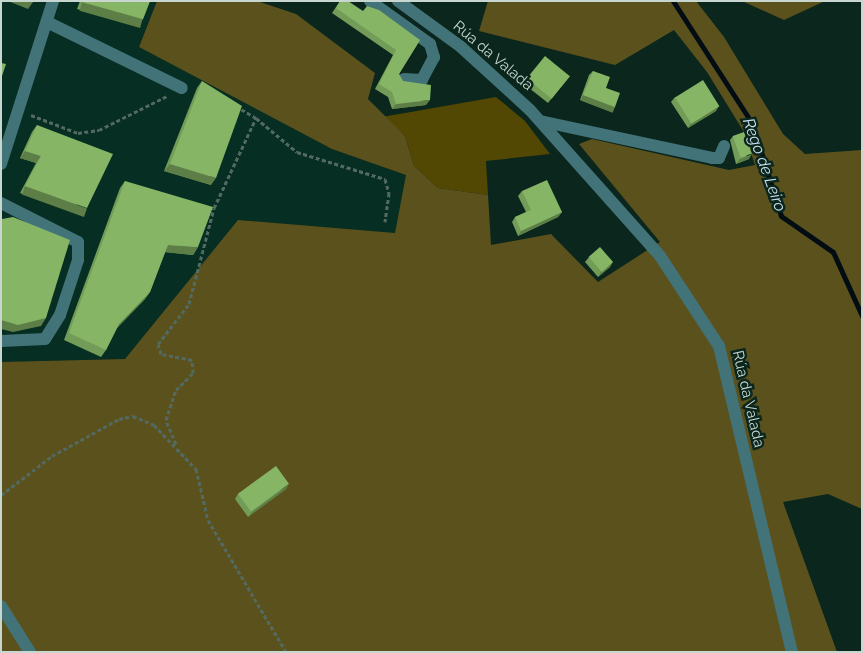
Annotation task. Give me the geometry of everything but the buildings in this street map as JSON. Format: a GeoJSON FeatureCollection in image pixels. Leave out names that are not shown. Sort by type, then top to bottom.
{"type":"FeatureCollection","features":[{"type":"Feature","properties":{"kind":"street"},"geometry":{"type":"LineString","coordinates":[[1,164],[53,1]]}},
{"type":"Feature","properties":{"kind":"street"},"geometry":{"type":"LineString","coordinates":[[370,1],[430,44],[434,57],[422,80],[404,79]]}},
{"type":"Feature","properties":{"kind":"street","name":"Rúa da Valada"},"geometry":{"type":"LineString","coordinates":[[398,1],[460,47],[540,121],[660,256],[719,346],[792,652]]}},
{"type":"Feature","properties":{"kind":"street"},"geometry":{"type":"LineString","coordinates":[[46,22],[182,88]]}},
{"type":"Feature","properties":{"kind":"street"},"geometry":{"type":"LineString","coordinates":[[540,121],[712,158],[719,158],[724,146]]}},
{"type":"Feature","properties":{"kind":"street"},"geometry":{"type":"LineString","coordinates":[[1,203],[78,242],[78,260],[60,315],[45,339],[1,341]]}},
{"type":"Feature","properties":{"kind":"street"},"geometry":{"type":"LineString","coordinates":[[1,606],[30,652]]}},
{"type":"Feature","properties":{"kind":"path"},"geometry":{"type":"LineString","coordinates":[[18,110],[78,133],[99,130],[182,88]]}},
{"type":"Feature","properties":{"kind":"path"},"geometry":{"type":"LineString","coordinates":[[233,103],[256,118],[296,152],[385,179],[389,193],[385,222]]}},
{"type":"Feature","properties":{"kind":"path"},"geometry":{"type":"LineString","coordinates":[[176,444],[166,420],[176,390],[193,373],[192,360],[161,354],[158,344],[189,304],[214,208],[256,118]]}},
{"type":"Feature","properties":{"kind":"path"},"geometry":{"type":"LineString","coordinates":[[1,495],[52,456],[119,419],[133,416],[154,425],[176,444],[196,469],[208,520],[286,652]]}},
{"type":"Feature","properties":{"kind":"shaded area"},"geometry":{"type":"Polygon","coordinates":[[[1,1],[157,1],[139,47],[332,149],[406,175],[398,234],[238,220],[125,359],[1,362],[1,1]]]}},
{"type":"Feature","properties":{"kind":"shaded area"},"geometry":{"type":"Polygon","coordinates":[[[157,1],[257,1],[296,14],[375,73],[368,99],[405,136],[414,166],[438,188],[488,195],[491,245],[551,234],[598,282],[660,242],[579,144],[592,139],[729,170],[755,165],[744,132],[707,72],[674,30],[615,65],[479,31],[488,1],[696,1],[724,37],[783,134],[805,154],[862,150],[862,509],[828,494],[783,502],[837,652],[1,652],[1,362],[125,359],[238,220],[395,233],[406,175],[332,149],[139,47],[157,1]]]}},
{"type":"Feature","properties":{"kind":"shaded area"},"geometry":{"type":"Polygon","coordinates":[[[742,1],[825,1],[784,20],[742,1]]]}},
{"type":"Feature","properties":{"kind":"shaded area"},"geometry":{"type":"Polygon","coordinates":[[[496,97],[525,121],[550,154],[486,161],[488,195],[438,188],[414,166],[405,136],[382,117],[496,97]]]}},
{"type":"Feature","properties":{"kind":"waterway","name":"Rego de Leiro"},"geometry":{"type":"LineString","coordinates":[[673,1],[752,123],[781,216],[833,252],[862,316]]}}]}
